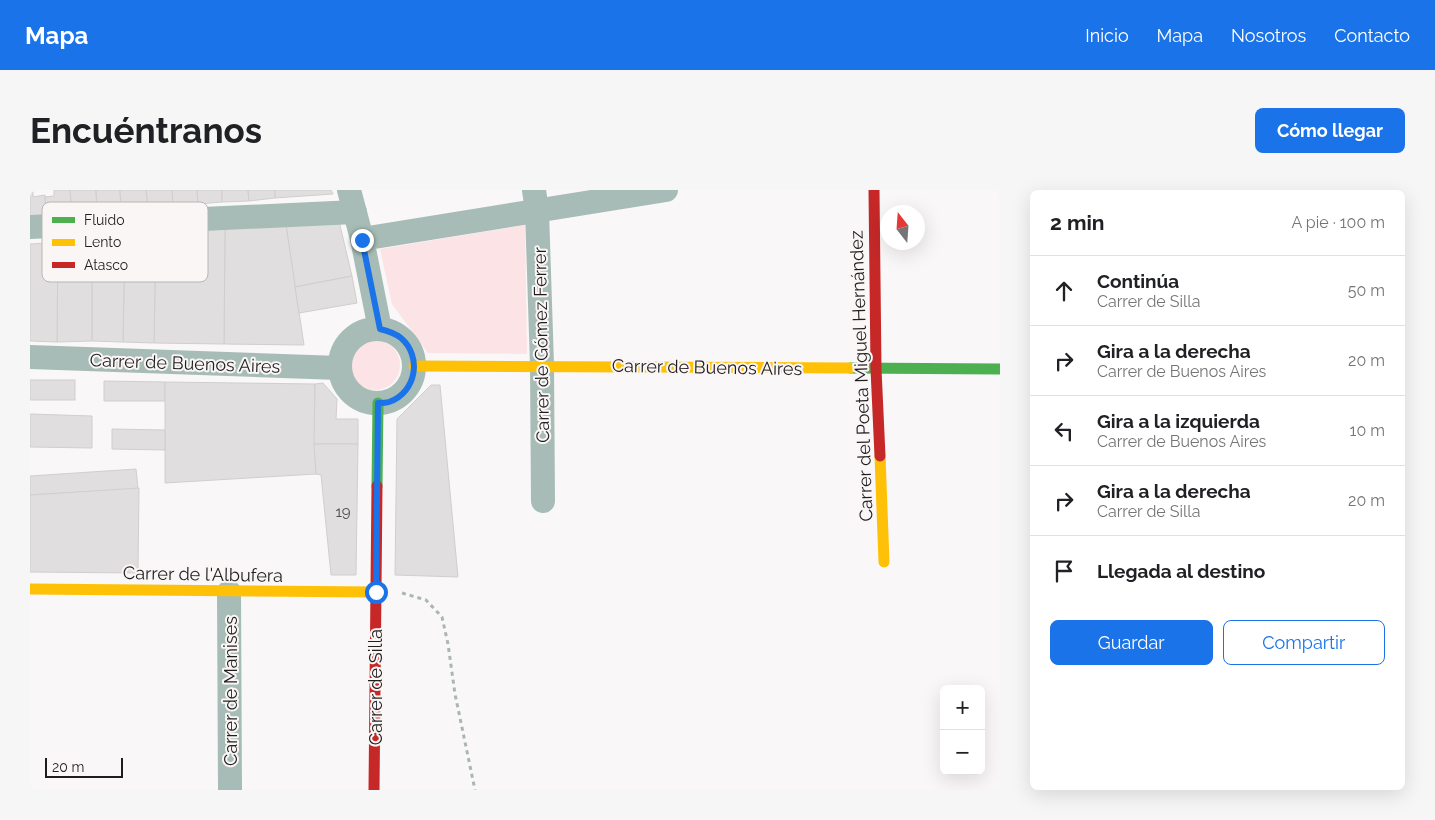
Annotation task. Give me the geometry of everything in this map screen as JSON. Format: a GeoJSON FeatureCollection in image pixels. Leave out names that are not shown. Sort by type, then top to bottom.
{"type":"FeatureCollection","features":[{"type":"Feature","properties":{"kind":"street"},"geometry":{"type":"LineString","coordinates":[[362,240],[536,200],[666,190]]}},
{"type":"Feature","properties":{"kind":"street","name":"Carrer del Poeta Miguel Hernández"},"geometry":{"type":"LineString","coordinates":[[874,190],[876,368],[884,562]]}},
{"type":"Feature","properties":{"kind":"street","name":"Carrer de Gómez Ferrer"},"geometry":{"type":"LineString","coordinates":[[536,200],[542,365],[544,500]]}},
{"type":"Feature","properties":{"kind":"street"},"geometry":{"type":"LineString","coordinates":[[208,213],[352,201],[380,329]]}},
{"type":"Feature","properties":{"kind":"street"},"geometry":{"type":"LineString","coordinates":[[380,329],[391,331],[408,345],[413,355],[414,366],[413,377],[408,388],[390,402],[378,403],[366,402],[356,397],[347,389],[339,368],[341,355],[347,344],[356,335],[368,330],[380,329]]}},
{"type":"Feature","properties":{"kind":"street","name":"Carrer de Buenos Aires"},"geometry":{"type":"LineString","coordinates":[[30,357],[339,368]]}},
{"type":"Feature","properties":{"kind":"street","name":"Carrer de Buenos Aires"},"geometry":{"type":"LineString","coordinates":[[414,366],[542,365],[1000,369]]}},
{"type":"Feature","properties":{"kind":"street","name":"Carrer de Silla"},"geometry":{"type":"LineString","coordinates":[[374,790],[378,403]]}},
{"type":"Feature","properties":{"kind":"street","name":"Carrer de l'Albufera"},"geometry":{"type":"LineString","coordinates":[[30,590],[376,592]]}},
{"type":"Feature","properties":{"kind":"street","name":"Carrer de Manises"},"geometry":{"type":"LineString","coordinates":[[229,592],[230,790]]}},
{"type":"Feature","properties":{"kind":"path"},"geometry":{"type":"LineString","coordinates":[[376,592],[403,593],[426,600],[442,617],[448,644],[454,694],[475,790]]}},
{"type":"Feature","properties":{"kind":"shaded area"},"geometry":{"type":"Polygon","coordinates":[[[525,225],[527,354],[428,353],[392,304],[380,249],[525,225]]]}},
{"type":"Feature","properties":{"kind":"shaded area"},"geometry":{"type":"Polygon","coordinates":[[[375,340],[385,342],[393,347],[398,355],[400,365],[398,375],[393,383],[385,388],[375,390],[365,388],[357,383],[352,375],[350,365],[352,355],[357,347],[365,342],[375,340]]]}},
{"type":"Feature","properties":{"kind":"building"},"geometry":{"type":"Polygon","coordinates":[[[30,190],[33,190],[33,197],[45,195],[45,202],[42,202],[42,215],[30,216],[30,190]]]}},
{"type":"Feature","properties":{"kind":"building"},"geometry":{"type":"Polygon","coordinates":[[[54,190],[70,190],[71,202],[45,202],[45,197],[54,196],[54,190]]]}},
{"type":"Feature","properties":{"kind":"building"},"geometry":{"type":"Polygon","coordinates":[[[70,190],[96,190],[97,202],[71,202],[70,190]]]}},
{"type":"Feature","properties":{"kind":"building"},"geometry":{"type":"Polygon","coordinates":[[[96,190],[120,190],[121,202],[97,202],[96,190]]]}},
{"type":"Feature","properties":{"kind":"building"},"geometry":{"type":"Polygon","coordinates":[[[120,190],[146,190],[147,202],[121,202],[120,190]]]}},
{"type":"Feature","properties":{"kind":"building"},"geometry":{"type":"Polygon","coordinates":[[[146,190],[172,190],[173,202],[147,202],[146,190]]]}},
{"type":"Feature","properties":{"kind":"building"},"geometry":{"type":"Polygon","coordinates":[[[172,190],[197,190],[198,202],[173,202],[172,190]]]}},
{"type":"Feature","properties":{"kind":"building"},"geometry":{"type":"Polygon","coordinates":[[[197,190],[222,190],[222,202],[198,202],[197,190]]]}},
{"type":"Feature","properties":{"kind":"building"},"geometry":{"type":"Polygon","coordinates":[[[222,190],[248,190],[249,201],[222,202],[222,190]]]}},
{"type":"Feature","properties":{"kind":"building"},"geometry":{"type":"Polygon","coordinates":[[[248,190],[275,190],[275,198],[249,201],[248,190]]]}},
{"type":"Feature","properties":{"kind":"building"},"geometry":{"type":"Polygon","coordinates":[[[275,190],[331,190],[333,194],[275,198],[275,190]]]}},
{"type":"Feature","properties":{"kind":"building"},"geometry":{"type":"Polygon","coordinates":[[[339,221],[352,276],[295,287],[286,225],[339,221]]]}},
{"type":"Feature","properties":{"kind":"building"},"geometry":{"type":"Polygon","coordinates":[[[286,225],[304,345],[224,344],[225,229],[286,225]]]}},
{"type":"Feature","properties":{"kind":"building"},"geometry":{"type":"Polygon","coordinates":[[[225,229],[224,344],[154,343],[155,282],[208,282],[208,230],[225,229]]]}},
{"type":"Feature","properties":{"kind":"building"},"geometry":{"type":"Polygon","coordinates":[[[42,243],[42,282],[58,282],[57,342],[30,341],[30,244],[42,243]]]}},
{"type":"Feature","properties":{"kind":"building"},"geometry":{"type":"Polygon","coordinates":[[[352,276],[357,303],[299,313],[295,287],[352,276]]]}},
{"type":"Feature","properties":{"kind":"building"},"geometry":{"type":"Polygon","coordinates":[[[58,282],[92,282],[92,341],[57,342],[58,282]]]}},
{"type":"Feature","properties":{"kind":"building"},"geometry":{"type":"Polygon","coordinates":[[[92,282],[124,282],[123,342],[92,341],[92,282]]]}},
{"type":"Feature","properties":{"kind":"building"},"geometry":{"type":"Polygon","coordinates":[[[124,282],[155,282],[154,343],[123,342],[124,282]]]}},
{"type":"Feature","properties":{"kind":"building"},"geometry":{"type":"Polygon","coordinates":[[[30,380],[75,380],[75,400],[30,400],[30,380]]]}},
{"type":"Feature","properties":{"kind":"building"},"geometry":{"type":"Polygon","coordinates":[[[104,381],[165,382],[165,401],[104,401],[104,381]]]}},
{"type":"Feature","properties":{"kind":"building"},"geometry":{"type":"Polygon","coordinates":[[[165,382],[315,384],[316,474],[165,483],[165,382]]]}},
{"type":"Feature","properties":{"kind":"building"},"geometry":{"type":"Polygon","coordinates":[[[323,383],[337,399],[336,419],[358,419],[358,444],[314,444],[315,384],[323,383]]]}},
{"type":"Feature","properties":{"kind":"building"},"geometry":{"type":"Polygon","coordinates":[[[431,385],[440,385],[458,577],[395,575],[397,419],[431,385]]]}},
{"type":"Feature","properties":{"kind":"building"},"geometry":{"type":"Polygon","coordinates":[[[30,414],[92,416],[92,448],[30,447],[30,414]]]}},
{"type":"Feature","properties":{"kind":"building"},"geometry":{"type":"Polygon","coordinates":[[[112,429],[165,430],[165,450],[112,449],[112,429]]]}},
{"type":"Feature","properties":{"kind":"building"},"geometry":{"type":"Polygon","coordinates":[[[314,444],[358,444],[356,575],[331,575],[321,475],[316,474],[314,444]]]}},
{"type":"Feature","properties":{"kind":"building"},"geometry":{"type":"Polygon","coordinates":[[[136,469],[138,489],[30,495],[30,476],[136,469]]]}},
{"type":"Feature","properties":{"kind":"building"},"geometry":{"type":"Polygon","coordinates":[[[139,488],[138,573],[30,572],[30,495],[139,488]]]}},
{"type":"Feature","properties":{"kind":"traffic: fast"},"geometry":{"type":"LineString","coordinates":[[850,368],[1000,369]]}},
{"type":"Feature","properties":{"kind":"traffic: fast"},"geometry":{"type":"LineString","coordinates":[[377,486],[378,403]]}},
{"type":"Feature","properties":{"kind":"traffic: slow"},"geometry":{"type":"LineString","coordinates":[[414,366],[850,368]]}},
{"type":"Feature","properties":{"kind":"traffic: slow"},"geometry":{"type":"LineString","coordinates":[[880,456],[884,562]]}},
{"type":"Feature","properties":{"kind":"traffic: slow"},"geometry":{"type":"LineString","coordinates":[[30,589],[376,592]]}},
{"type":"Feature","properties":{"kind":"traffic: jam"},"geometry":{"type":"LineString","coordinates":[[874,190],[876,369],[880,456]]}},
{"type":"Feature","properties":{"kind":"traffic: jam"},"geometry":{"type":"LineString","coordinates":[[374,790],[377,486]]}},
{"type":"Feature","properties":{"kind":"route"},"geometry":{"type":"LineString","coordinates":[[362,240],[380,329],[391,331],[408,345],[413,355],[414,366],[413,377],[408,388],[390,402],[378,403],[376,592]]}}]}
